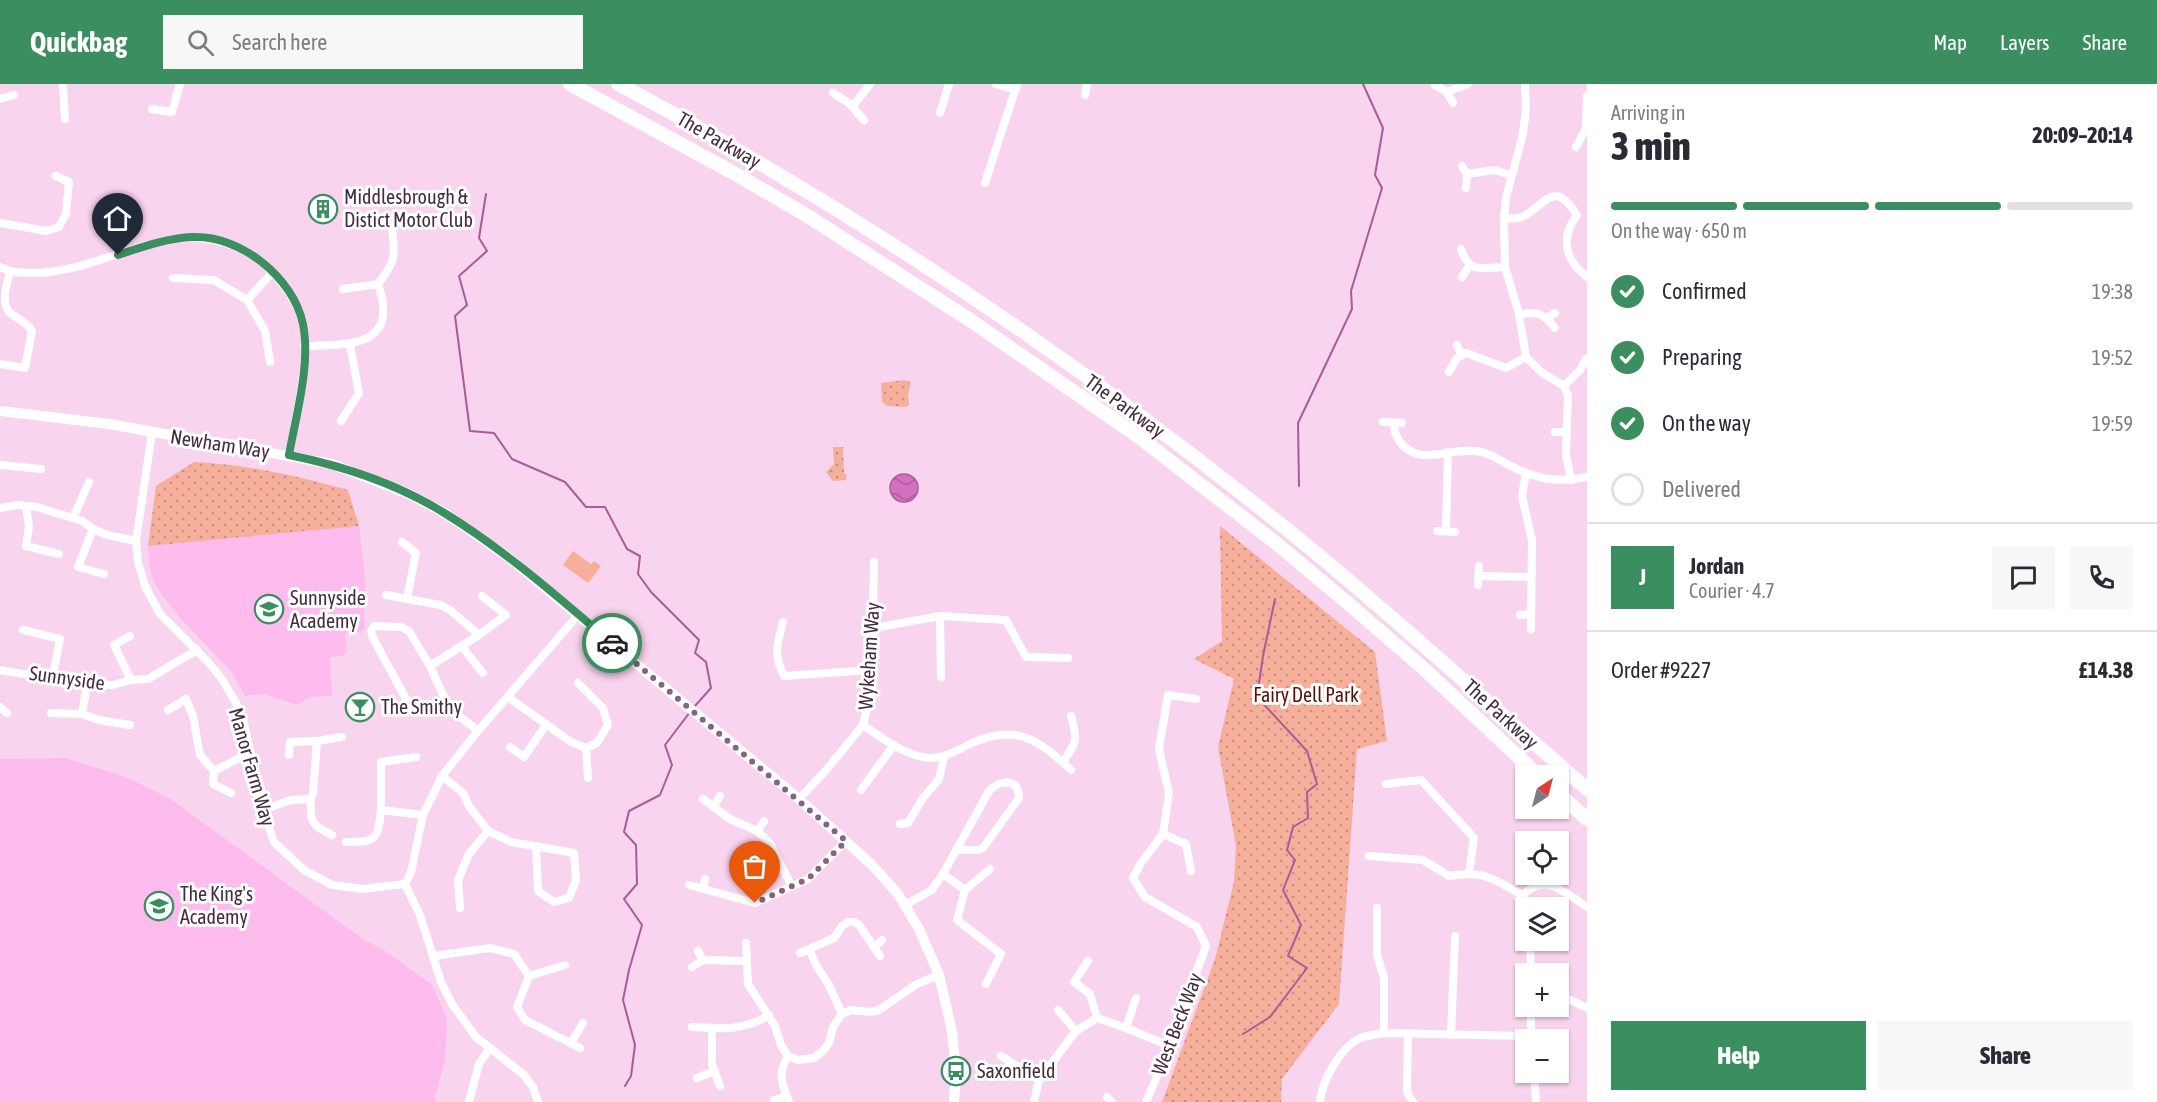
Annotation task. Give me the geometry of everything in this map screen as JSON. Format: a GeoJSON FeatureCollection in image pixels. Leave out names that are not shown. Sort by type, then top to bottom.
{"type":"FeatureCollection","features":[{"type":"Feature","properties":{"kind":"highway","name":"The Parkway"},"geometry":{"type":"LineString","coordinates":[[570,84],[722,166],[806,215],[970,320],[1130,431],[1216,495],[1350,605],[1431,675],[1527,765]]}},
{"type":"Feature","properties":{"kind":"highway","name":"The Parkway"},"geometry":{"type":"LineString","coordinates":[[618,84],[733,148],[901,249],[991,308],[1125,404],[1318,555],[1587,789]]}},
{"type":"Feature","properties":{"kind":"highway"},"geometry":{"type":"LineString","coordinates":[[1569,803],[1587,819]]}},
{"type":"Feature","properties":{"kind":"street"},"geometry":{"type":"LineString","coordinates":[[63,84],[65,119]]}},
{"type":"Feature","properties":{"kind":"street"},"geometry":{"type":"LineString","coordinates":[[152,109],[172,112],[180,84]]}},
{"type":"Feature","properties":{"kind":"street"},"geometry":{"type":"LineString","coordinates":[[853,106],[870,84]]}},
{"type":"Feature","properties":{"kind":"street"},"geometry":{"type":"LineString","coordinates":[[940,113],[949,84]]}},
{"type":"Feature","properties":{"kind":"street"},"geometry":{"type":"LineString","coordinates":[[986,183],[1016,87],[996,84]]}},
{"type":"Feature","properties":{"kind":"street"},"geometry":{"type":"LineString","coordinates":[[1085,95],[1087,84]]}},
{"type":"Feature","properties":{"kind":"street"},"geometry":{"type":"LineString","coordinates":[[1447,92],[1468,84]]}},
{"type":"Feature","properties":{"kind":"street"},"geometry":{"type":"LineString","coordinates":[[1525,84],[1526,108],[1523,134],[1511,175],[1504,218],[1505,267],[1520,314],[1526,357],[1541,372],[1564,386],[1568,396],[1566,454],[1571,480]]}},
{"type":"Feature","properties":{"kind":"street"},"geometry":{"type":"LineString","coordinates":[[1435,85],[1447,92],[1453,103]]}},
{"type":"Feature","properties":{"kind":"street"},"geometry":{"type":"LineString","coordinates":[[833,93],[853,106],[864,120]]}},
{"type":"Feature","properties":{"kind":"street"},"geometry":{"type":"LineString","coordinates":[[0,99],[14,95]]}},
{"type":"Feature","properties":{"kind":"street"},"geometry":{"type":"LineString","coordinates":[[1576,147],[1586,128],[1587,96]]}},
{"type":"Feature","properties":{"kind":"street"},"geometry":{"type":"LineString","coordinates":[[1462,166],[1467,174],[1466,188]]}},
{"type":"Feature","properties":{"kind":"street"},"geometry":{"type":"LineString","coordinates":[[1467,174],[1494,170],[1511,175]]}},
{"type":"Feature","properties":{"kind":"street"},"geometry":{"type":"LineString","coordinates":[[0,223],[46,231],[59,227],[66,214],[69,182],[56,176]]}},
{"type":"Feature","properties":{"kind":"street"},"geometry":{"type":"LineString","coordinates":[[1504,218],[1517,219],[1525,216],[1548,198],[1554,197],[1565,200],[1577,215]]}},
{"type":"Feature","properties":{"kind":"street"},"geometry":{"type":"LineString","coordinates":[[1587,213],[1577,215],[1569,228],[1567,249],[1576,268],[1587,277]]}},
{"type":"Feature","properties":{"kind":"street"},"geometry":{"type":"LineString","coordinates":[[343,289],[378,284],[389,269],[395,252],[392,229]]}},
{"type":"Feature","properties":{"kind":"street"},"geometry":{"type":"LineString","coordinates":[[0,267],[10,272],[56,273],[160,242],[195,237],[219,240],[259,260],[273,272],[296,305],[303,323],[303,372],[289,455]]}},
{"type":"Feature","properties":{"kind":"street"},"geometry":{"type":"LineString","coordinates":[[1461,249],[1469,266]]}},
{"type":"Feature","properties":{"kind":"street"},"geometry":{"type":"LineString","coordinates":[[1469,266],[1505,267]]}},
{"type":"Feature","properties":{"kind":"street"},"geometry":{"type":"LineString","coordinates":[[1462,277],[1469,266]]}},
{"type":"Feature","properties":{"kind":"street"},"geometry":{"type":"LineString","coordinates":[[0,364],[25,368],[32,331],[26,322],[8,311],[4,302],[10,272]]}},
{"type":"Feature","properties":{"kind":"street"},"geometry":{"type":"LineString","coordinates":[[247,300],[273,272]]}},
{"type":"Feature","properties":{"kind":"street"},"geometry":{"type":"LineString","coordinates":[[173,278],[214,280],[247,300],[265,331],[270,362]]}},
{"type":"Feature","properties":{"kind":"street"},"geometry":{"type":"LineString","coordinates":[[304,346],[350,345],[376,332],[383,316],[384,302],[378,284]]}},
{"type":"Feature","properties":{"kind":"street"},"geometry":{"type":"LineString","coordinates":[[1547,318],[1555,312]]}},
{"type":"Feature","properties":{"kind":"street"},"geometry":{"type":"LineString","coordinates":[[1520,314],[1539,313],[1547,318],[1555,328]]}},
{"type":"Feature","properties":{"kind":"street"},"geometry":{"type":"LineString","coordinates":[[341,421],[359,393],[350,345]]}},
{"type":"Feature","properties":{"kind":"street"},"geometry":{"type":"LineString","coordinates":[[1457,345],[1461,354]]}},
{"type":"Feature","properties":{"kind":"street"},"geometry":{"type":"LineString","coordinates":[[1449,372],[1461,354],[1473,354],[1506,368],[1526,357]]}},
{"type":"Feature","properties":{"kind":"street"},"geometry":{"type":"LineString","coordinates":[[1564,386],[1580,370],[1586,359]]}},
{"type":"Feature","properties":{"kind":"street","name":"Newham Way"},"geometry":{"type":"LineString","coordinates":[[0,411],[109,424],[332,464],[409,494],[446,514],[508,557],[799,799],[872,865],[898,894],[919,929],[939,975],[952,1031],[956,1071],[954,1102]]}},
{"type":"Feature","properties":{"kind":"street"},"geometry":{"type":"LineString","coordinates":[[1383,422],[1398,423],[1394,429],[1399,441],[1410,450],[1424,456],[1466,450],[1482,452],[1526,473],[1543,478],[1571,480],[1587,477]]}},
{"type":"Feature","properties":{"kind":"street"},"geometry":{"type":"LineString","coordinates":[[1555,432],[1567,432]]}},
{"type":"Feature","properties":{"kind":"street","name":"Manor Farm Way"},"geometry":{"type":"LineString","coordinates":[[152,433],[136,541],[138,562],[145,586],[160,614],[197,650],[222,679],[236,703],[243,719],[263,810],[274,842],[304,870],[332,885],[362,889],[405,884]]}},
{"type":"Feature","properties":{"kind":"street"},"geometry":{"type":"LineString","coordinates":[[1446,531],[1448,452]]}},
{"type":"Feature","properties":{"kind":"street"},"geometry":{"type":"LineString","coordinates":[[0,465],[41,469]]}},
{"type":"Feature","properties":{"kind":"street"},"geometry":{"type":"LineString","coordinates":[[1526,473],[1522,496],[1532,540],[1531,629]]}},
{"type":"Feature","properties":{"kind":"street"},"geometry":{"type":"LineString","coordinates":[[73,518],[89,482]]}},
{"type":"Feature","properties":{"kind":"street"},"geometry":{"type":"LineString","coordinates":[[0,508],[26,506],[82,521],[107,535],[136,541]]}},
{"type":"Feature","properties":{"kind":"street"},"geometry":{"type":"LineString","coordinates":[[26,506],[29,526],[27,546],[59,554]]}},
{"type":"Feature","properties":{"kind":"street"},"geometry":{"type":"LineString","coordinates":[[93,529],[78,567],[104,574]]}},
{"type":"Feature","properties":{"kind":"street"},"geometry":{"type":"LineString","coordinates":[[1437,531],[1455,532]]}},
{"type":"Feature","properties":{"kind":"street"},"geometry":{"type":"LineString","coordinates":[[402,542],[416,553],[407,598]]}},
{"type":"Feature","properties":{"kind":"street","name":"Wykeham Way"},"geometry":{"type":"LineString","coordinates":[[799,799],[828,768],[863,724],[869,699],[872,670],[874,562]]}},
{"type":"Feature","properties":{"kind":"street"},"geometry":{"type":"LineString","coordinates":[[1478,585],[1479,566]]}},
{"type":"Feature","properties":{"kind":"street"},"geometry":{"type":"LineString","coordinates":[[1479,576],[1531,577]]}},
{"type":"Feature","properties":{"kind":"street"},"geometry":{"type":"LineString","coordinates":[[386,595],[440,605],[450,610],[479,634]]}},
{"type":"Feature","properties":{"kind":"street"},"geometry":{"type":"LineString","coordinates":[[429,666],[462,647],[506,615],[482,596]]}},
{"type":"Feature","properties":{"kind":"street"},"geometry":{"type":"LineString","coordinates":[[1520,615],[1531,614]]}},
{"type":"Feature","properties":{"kind":"street"},"geometry":{"type":"LineString","coordinates":[[538,1102],[533,1087],[524,1076],[476,1037],[452,1004],[441,982],[420,915],[405,884],[411,872],[423,815],[442,776],[578,615]]}},
{"type":"Feature","properties":{"kind":"street"},"geometry":{"type":"LineString","coordinates":[[940,616],[941,677]]}},
{"type":"Feature","properties":{"kind":"street"},"geometry":{"type":"LineString","coordinates":[[873,628],[940,616],[1006,620],[1026,657],[1068,658]]}},
{"type":"Feature","properties":{"kind":"street"},"geometry":{"type":"LineString","coordinates":[[783,622],[777,644],[776,660],[784,676],[872,670]]}},
{"type":"Feature","properties":{"kind":"street"},"geometry":{"type":"LineString","coordinates":[[449,708],[411,708],[373,638],[371,631],[374,627],[401,627],[408,631],[429,666],[449,708],[478,731]]}},
{"type":"Feature","properties":{"kind":"street"},"geometry":{"type":"LineString","coordinates":[[23,630],[60,639],[52,680]]}},
{"type":"Feature","properties":{"kind":"street"},"geometry":{"type":"LineString","coordinates":[[130,636],[114,645],[131,680]]}},
{"type":"Feature","properties":{"kind":"street"},"geometry":{"type":"LineString","coordinates":[[462,647],[483,673]]}},
{"type":"Feature","properties":{"kind":"street","name":"Sunnyside"},"geometry":{"type":"LineString","coordinates":[[0,670],[87,685],[113,685],[131,680],[148,679],[197,650]]}},
{"type":"Feature","properties":{"kind":"street"},"geometry":{"type":"LineString","coordinates":[[578,683],[603,708],[608,725],[597,742],[586,748]]}},
{"type":"Feature","properties":{"kind":"street"},"geometry":{"type":"LineString","coordinates":[[82,714],[87,685]]}},
{"type":"Feature","properties":{"kind":"street"},"geometry":{"type":"LineString","coordinates":[[1191,871],[1186,844],[1163,834],[1169,794],[1159,749],[1168,695],[1196,699]]}},
{"type":"Feature","properties":{"kind":"street"},"geometry":{"type":"LineString","coordinates":[[508,697],[571,742],[586,748]]}},
{"type":"Feature","properties":{"kind":"street"},"geometry":{"type":"LineString","coordinates":[[168,710],[186,699],[193,716],[200,755],[214,771],[213,784],[231,793]]}},
{"type":"Feature","properties":{"kind":"street"},"geometry":{"type":"LineString","coordinates":[[0,707],[8,713]]}},
{"type":"Feature","properties":{"kind":"street"},"geometry":{"type":"LineString","coordinates":[[51,713],[82,714],[130,726]]}},
{"type":"Feature","properties":{"kind":"street"},"geometry":{"type":"LineString","coordinates":[[1063,762],[1075,745],[1076,732],[1071,716]]}},
{"type":"Feature","properties":{"kind":"street"},"geometry":{"type":"LineString","coordinates":[[863,724],[911,754],[929,758],[944,757],[984,737],[1009,734],[1035,740],[1071,770]]}},
{"type":"Feature","properties":{"kind":"street"},"geometry":{"type":"LineString","coordinates":[[510,747],[524,758],[546,725]]}},
{"type":"Feature","properties":{"kind":"street"},"geometry":{"type":"LineString","coordinates":[[289,755],[290,742],[342,737]]}},
{"type":"Feature","properties":{"kind":"street"},"geometry":{"type":"LineString","coordinates":[[317,741],[313,794],[310,799],[311,818],[315,826],[332,835]]}},
{"type":"Feature","properties":{"kind":"street"},"geometry":{"type":"LineString","coordinates":[[861,790],[894,745]]}},
{"type":"Feature","properties":{"kind":"street"},"geometry":{"type":"LineString","coordinates":[[586,748],[588,778]]}},
{"type":"Feature","properties":{"kind":"street"},"geometry":{"type":"LineString","coordinates":[[214,771],[249,753]]}},
{"type":"Feature","properties":{"kind":"street"},"geometry":{"type":"LineString","coordinates":[[900,824],[908,823],[923,798],[939,779],[944,757]]}},
{"type":"Feature","properties":{"kind":"street"},"geometry":{"type":"LineString","coordinates":[[346,842],[367,842],[378,832],[381,810],[381,762],[416,758]]}},
{"type":"Feature","properties":{"kind":"street"},"geometry":{"type":"LineString","coordinates":[[442,776],[463,793],[488,831],[511,842],[561,849],[574,853],[576,880],[569,898],[554,902],[538,891],[536,846]]}},
{"type":"Feature","properties":{"kind":"street"},"geometry":{"type":"LineString","coordinates":[[1386,784],[1421,780],[1474,838],[1469,873]]}},
{"type":"Feature","properties":{"kind":"street"},"geometry":{"type":"LineString","coordinates":[[905,905],[932,890],[995,784],[1003,782],[1013,784],[1019,792],[1019,798],[983,848],[957,850]]}},
{"type":"Feature","properties":{"kind":"street"},"geometry":{"type":"LineString","coordinates":[[712,807],[720,796]]}},
{"type":"Feature","properties":{"kind":"street"},"geometry":{"type":"LineString","coordinates":[[263,810],[291,800],[310,799]]}},
{"type":"Feature","properties":{"kind":"street"},"geometry":{"type":"LineString","coordinates":[[703,799],[730,819],[758,831],[771,845],[792,885]]}},
{"type":"Feature","properties":{"kind":"street"},"geometry":{"type":"LineString","coordinates":[[381,810],[423,815]]}},
{"type":"Feature","properties":{"kind":"street"},"geometry":{"type":"LineString","coordinates":[[758,831],[764,821]]}},
{"type":"Feature","properties":{"kind":"street"},"geometry":{"type":"LineString","coordinates":[[460,908],[458,880],[469,855],[488,831]]}},
{"type":"Feature","properties":{"kind":"street","name":"West Beck Way"},"geometry":{"type":"LineString","coordinates":[[1146,1102],[1170,1046],[1206,946],[1197,927],[1145,897],[1133,879],[1141,862],[1163,834]]}},
{"type":"Feature","properties":{"kind":"street"},"geometry":{"type":"LineString","coordinates":[[689,885],[755,903],[814,874],[846,841]]}},
{"type":"Feature","properties":{"kind":"street"},"geometry":{"type":"LineString","coordinates":[[1369,856],[1423,860],[1449,876],[1469,873],[1485,875],[1523,895],[1532,886],[1551,884],[1587,907]]}},
{"type":"Feature","properties":{"kind":"street"},"geometry":{"type":"LineString","coordinates":[[986,984],[1001,954],[957,920],[965,890],[990,869]]}},
{"type":"Feature","properties":{"kind":"street"},"geometry":{"type":"LineString","coordinates":[[943,874],[965,890]]}},
{"type":"Feature","properties":{"kind":"street"},"geometry":{"type":"LineString","coordinates":[[703,889],[705,879]]}},
{"type":"Feature","properties":{"kind":"street"},"geometry":{"type":"LineString","coordinates":[[1377,908],[1377,955],[1384,978],[1384,1033]]}},
{"type":"Feature","properties":{"kind":"street"},"geometry":{"type":"LineString","coordinates":[[800,953],[834,938],[843,926],[854,921],[880,956]]}},
{"type":"Feature","properties":{"kind":"street"},"geometry":{"type":"LineString","coordinates":[[1451,1035],[1455,936]]}},
{"type":"Feature","properties":{"kind":"street"},"geometry":{"type":"LineString","coordinates":[[874,948],[882,940]]}},
{"type":"Feature","properties":{"kind":"street"},"geometry":{"type":"LineString","coordinates":[[746,943],[748,984],[775,1026],[781,1046],[788,1056],[798,1060],[814,1058],[823,1051],[829,1043],[833,1027],[842,1014],[851,1011],[879,1010],[917,984],[939,975]]}},
{"type":"Feature","properties":{"kind":"street"},"geometry":{"type":"LineString","coordinates":[[434,956],[490,948],[514,954],[529,976]]}},
{"type":"Feature","properties":{"kind":"street"},"geometry":{"type":"LineString","coordinates":[[809,949],[842,1014]]}},
{"type":"Feature","properties":{"kind":"street"},"geometry":{"type":"LineString","coordinates":[[698,951],[703,960]]}},
{"type":"Feature","properties":{"kind":"street"},"geometry":{"type":"LineString","coordinates":[[692,967],[703,960],[746,961]]}},
{"type":"Feature","properties":{"kind":"street"},"geometry":{"type":"LineString","coordinates":[[1088,961],[1074,982],[1090,994],[1097,1018]]}},
{"type":"Feature","properties":{"kind":"street"},"geometry":{"type":"LineString","coordinates":[[529,976],[565,965]]}},
{"type":"Feature","properties":{"kind":"street"},"geometry":{"type":"LineString","coordinates":[[529,976],[517,1007],[525,1020],[580,1048]]}},
{"type":"Feature","properties":{"kind":"street"},"geometry":{"type":"LineString","coordinates":[[1126,1028],[1136,998]]}},
{"type":"Feature","properties":{"kind":"street"},"geometry":{"type":"LineString","coordinates":[[1569,999],[1587,1008]]}},
{"type":"Feature","properties":{"kind":"street"},"geometry":{"type":"LineString","coordinates":[[1058,1010],[1077,1031]]}},
{"type":"Feature","properties":{"kind":"street"},"geometry":{"type":"LineString","coordinates":[[692,1027],[744,1028],[769,1015]]}},
{"type":"Feature","properties":{"kind":"street"},"geometry":{"type":"LineString","coordinates":[[1097,1018],[1170,1046]]}},
{"type":"Feature","properties":{"kind":"street"},"geometry":{"type":"LineString","coordinates":[[1034,1102],[1039,1080],[1077,1031],[1097,1018]]}},
{"type":"Feature","properties":{"kind":"street"},"geometry":{"type":"LineString","coordinates":[[571,1043],[583,1023]]}},
{"type":"Feature","properties":{"kind":"street"},"geometry":{"type":"LineString","coordinates":[[712,1028],[712,1064],[720,1086]]}},
{"type":"Feature","properties":{"kind":"street"},"geometry":{"type":"LineString","coordinates":[[1320,1102],[1321,1089],[1340,1055],[1360,1038],[1384,1033],[1515,1037]]}},
{"type":"Feature","properties":{"kind":"street"},"geometry":{"type":"LineString","coordinates":[[1408,1033],[1407,1092],[1413,1102]]}},
{"type":"Feature","properties":{"kind":"street"},"geometry":{"type":"LineString","coordinates":[[469,1102],[479,1064],[490,1048]]}},
{"type":"Feature","properties":{"kind":"street"},"geometry":{"type":"LineString","coordinates":[[774,1100],[788,1099],[780,1077],[788,1056]]}},
{"type":"Feature","properties":{"kind":"street"},"geometry":{"type":"LineString","coordinates":[[1001,1056],[1039,1080]]}},
{"type":"Feature","properties":{"kind":"street"},"geometry":{"type":"LineString","coordinates":[[697,1078],[715,1071]]}},
{"type":"Feature","properties":{"kind":"street"},"geometry":{"type":"LineString","coordinates":[[1535,1083],[1536,1102]]}},
{"type":"Feature","properties":{"kind":"shaded area","name":"Sunnyside Academy"},"geometry":{"type":"Polygon","coordinates":[[[359,526],[365,577],[364,631],[345,633],[347,653],[344,653],[344,656],[330,657],[332,695],[307,698],[298,705],[263,694],[245,696],[231,671],[164,598],[150,571],[148,546],[359,526]]]}},
{"type":"Feature","properties":{"kind":"shaded area","name":"The King's Academy"},"geometry":{"type":"Polygon","coordinates":[[[65,758],[123,776],[169,798],[364,940],[381,948],[432,985],[447,1018],[445,1060],[434,1102],[0,1102],[0,759],[65,758]]]}},
{"type":"Feature","properties":{"kind":"green space"},"geometry":{"type":"Polygon","coordinates":[[[904,380],[911,382],[908,394],[909,404],[906,407],[888,406],[882,402],[881,383],[904,380]]]}},
{"type":"Feature","properties":{"kind":"green space"},"geometry":{"type":"Polygon","coordinates":[[[833,447],[843,447],[846,480],[833,481],[826,472],[834,464],[833,447]]]}},
{"type":"Feature","properties":{"kind":"green space"},"geometry":{"type":"Polygon","coordinates":[[[194,462],[272,472],[348,490],[359,526],[148,546],[156,486],[194,462]]]}},
{"type":"Feature","properties":{"kind":"green space","name":"Fairy Dell Park"},"geometry":{"type":"Polygon","coordinates":[[[1220,526],[1375,652],[1387,741],[1357,749],[1339,1004],[1282,1079],[1281,1102],[1162,1102],[1215,959],[1234,882],[1236,846],[1218,747],[1234,679],[1194,659],[1222,641],[1220,526]]]}},
{"type":"Feature","properties":{"kind":"green space"},"geometry":{"type":"Polygon","coordinates":[[[573,551],[591,564],[594,561],[601,566],[588,583],[563,565],[573,551]]]}},
{"type":"Feature","properties":{"kind":"water"},"geometry":{"type":"Polygon","coordinates":[[[904,474],[914,478],[918,488],[914,498],[904,502],[894,498],[890,488],[894,478],[904,474]]]}},
{"type":"Feature","properties":{"kind":"waterway"},"geometry":{"type":"LineString","coordinates":[[1299,486],[1298,423],[1352,309],[1351,291],[1382,188],[1375,175],[1383,128],[1363,84]]}},
{"type":"Feature","properties":{"kind":"waterway"},"geometry":{"type":"LineString","coordinates":[[486,194],[479,238],[487,251],[459,276],[467,305],[455,316],[470,431],[494,433],[512,459],[565,482],[586,507],[605,507],[627,549],[640,556],[638,574],[651,592],[699,640],[695,653],[706,662],[711,688],[694,707]]}},
{"type":"Feature","properties":{"kind":"waterway"},"geometry":{"type":"LineString","coordinates":[[1243,1034],[1270,1017],[1307,968],[1288,956],[1301,925],[1283,890],[1295,860],[1287,850],[1293,827],[1308,818],[1307,792],[1317,784],[1307,751],[1257,697],[1275,599]]}},
{"type":"Feature","properties":{"kind":"waterway"},"geometry":{"type":"LineString","coordinates":[[625,1086],[631,1076],[635,1045],[623,1000],[642,925],[624,899],[637,884],[636,845],[624,832],[629,811],[660,795],[672,765],[665,745],[690,712]]}},
{"type":"Feature","properties":{"kind":"way so far"},"geometry":{"type":"LineString","coordinates":[[612,643],[846,841],[808,879],[755,903]]}},
{"type":"Feature","properties":{"kind":"place","name":"Middlesbrough & Distict Motor Club"},"geometry":{"type":"Point","coordinates":[323,209]}},
{"type":"Feature","properties":{"kind":"place","name":"Sunnyside Academy"},"geometry":{"type":"Point","coordinates":[269,609]}},
{"type":"Feature","properties":{"kind":"place","name":"The Smithy"},"geometry":{"type":"Point","coordinates":[360,707]}},
{"type":"Feature","properties":{"kind":"place","name":"The King's Academy"},"geometry":{"type":"Point","coordinates":[159,906]}},
{"type":"Feature","properties":{"kind":"place","name":"Saxonfield"},"geometry":{"type":"Point","coordinates":[956,1071]}},
{"type":"Feature","properties":{"kind":"route"},"geometry":{"type":"LineString","coordinates":[[118,255],[170,239],[195,237],[219,240],[259,260],[286,288],[303,323],[303,372],[289,455],[332,464],[372,478],[446,514],[508,557],[612,643]]}}]}
